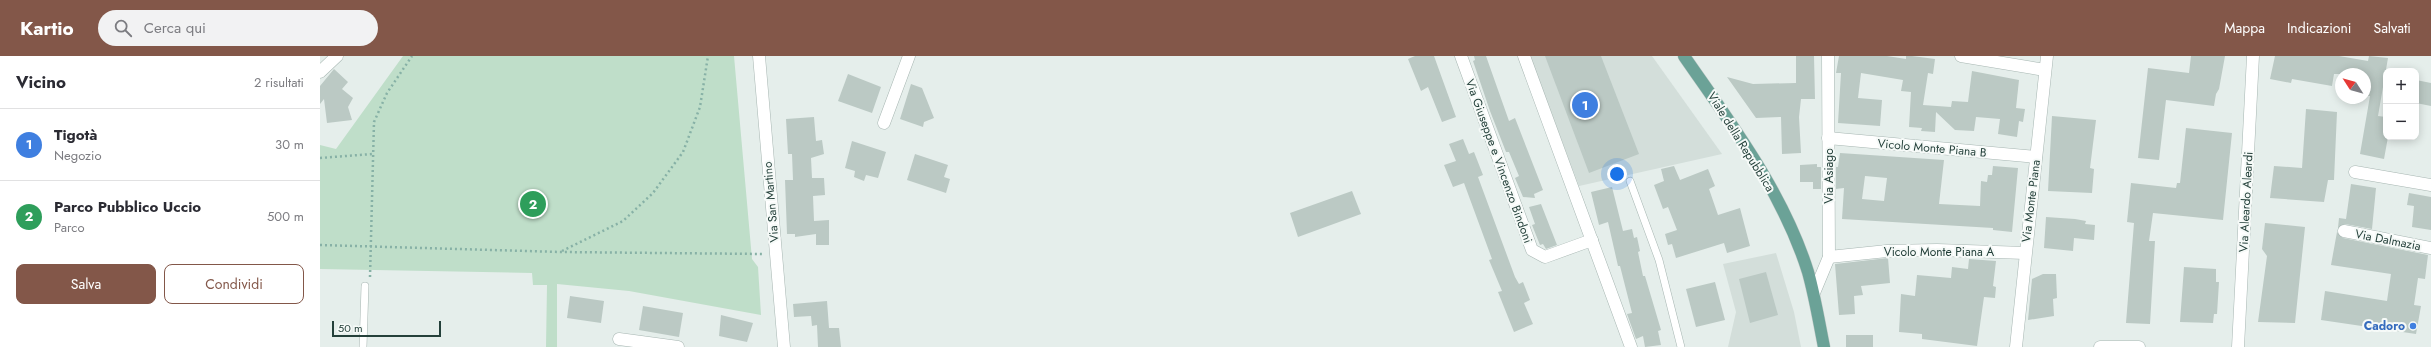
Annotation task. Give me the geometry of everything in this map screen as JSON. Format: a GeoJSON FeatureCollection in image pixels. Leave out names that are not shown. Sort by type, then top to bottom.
{"type":"FeatureCollection","features":[{"type":"Feature","properties":{"kind":"main road","name":"Viale della Repubblica"},"geometry":{"type":"LineString","coordinates":[[1684,56],[1755,160],[1770,187],[1800,251],[1814,293],[1824,347]]}},
{"type":"Feature","properties":{"kind":"street"},"geometry":{"type":"LineString","coordinates":[[320,72],[337,56]]}},
{"type":"Feature","properties":{"kind":"street","name":"Via San Martino"},"geometry":{"type":"LineString","coordinates":[[759,56],[784,347]]}},
{"type":"Feature","properties":{"kind":"street"},"geometry":{"type":"LineString","coordinates":[[884,124],[909,56]]}},
{"type":"Feature","properties":{"kind":"street","name":"Via Giuseppe e Vincenzo Bindoni"},"geometry":{"type":"LineString","coordinates":[[1461,56],[1532,250],[1545,257],[1592,240]]}},
{"type":"Feature","properties":{"kind":"street"},"geometry":{"type":"LineString","coordinates":[[1524,56],[1631,347]]}},
{"type":"Feature","properties":{"kind":"street","name":"Via Asiago"},"geometry":{"type":"LineString","coordinates":[[1814,293],[1829,257],[1828,56]]}},
{"type":"Feature","properties":{"kind":"street"},"geometry":{"type":"LineString","coordinates":[[1961,56],[2045,70]]}},
{"type":"Feature","properties":{"kind":"street","name":"Via Monte Piana"},"geometry":{"type":"LineString","coordinates":[[2016,347],[2047,56]]}},
{"type":"Feature","properties":{"kind":"street","name":"Via Aleardo Aleardi"},"geometry":{"type":"LineString","coordinates":[[2238,347],[2253,56]]}},
{"type":"Feature","properties":{"kind":"street","name":"Vicolo Monte Piana B"},"geometry":{"type":"LineString","coordinates":[[1828,138],[2036,157]]}},
{"type":"Feature","properties":{"kind":"street"},"geometry":{"type":"LineString","coordinates":[[2355,172],[2431,185]]}},
{"type":"Feature","properties":{"kind":"street","name":"Via Dalmazia"},"geometry":{"type":"LineString","coordinates":[[2344,231],[2431,248]]}},
{"type":"Feature","properties":{"kind":"street","name":"Vicolo Monte Piana A"},"geometry":{"type":"LineString","coordinates":[[1829,257],[1887,251],[1937,250],[2025,252]]}},
{"type":"Feature","properties":{"kind":"street"},"geometry":{"type":"LineString","coordinates":[[619,339],[678,347]]}},
{"type":"Feature","properties":{"kind":"street"},"geometry":{"type":"LineString","coordinates":[[2100,347],[2139,347]]}},
{"type":"Feature","properties":{"kind":"lane"},"geometry":{"type":"LineString","coordinates":[[1630,181],[1659,260],[1681,347]]}},
{"type":"Feature","properties":{"kind":"lane"},"geometry":{"type":"LineString","coordinates":[[363,347],[365,286]]}},
{"type":"Feature","properties":{"kind":"path"},"geometry":{"type":"LineString","coordinates":[[370,278],[374,122],[387,93],[412,56]]}},
{"type":"Feature","properties":{"kind":"path"},"geometry":{"type":"LineString","coordinates":[[561,252],[623,221],[653,193],[683,152],[700,108],[708,56]]}},
{"type":"Feature","properties":{"kind":"path"},"geometry":{"type":"LineString","coordinates":[[320,158],[373,154]]}},
{"type":"Feature","properties":{"kind":"path"},"geometry":{"type":"LineString","coordinates":[[320,245],[561,252],[775,254]]}},
{"type":"Feature","properties":{"kind":"shaded area"},"geometry":{"type":"Polygon","coordinates":[[[1530,56],[1652,56],[1722,154],[1579,186],[1530,56]]]}},
{"type":"Feature","properties":{"kind":"shaded area"},"geometry":{"type":"Polygon","coordinates":[[[1776,253],[1794,312],[1801,347],[1728,347],[1736,312],[1723,264],[1776,253]]]}},
{"type":"Feature","properties":{"kind":"green space"},"geometry":{"type":"Polygon","coordinates":[[[403,56],[734,56],[752,259],[758,267],[761,315],[629,291],[557,284],[557,347],[546,347],[547,285],[533,285],[532,273],[320,269],[320,145],[336,149],[403,56]]]}},
{"type":"Feature","properties":{"kind":"building"},"geometry":{"type":"Polygon","coordinates":[[[1415,56],[1434,56],[1456,117],[1442,122],[1428,87],[1421,91],[1408,59],[1415,56]]]}},
{"type":"Feature","properties":{"kind":"building"},"geometry":{"type":"Polygon","coordinates":[[[1474,56],[1486,56],[1509,121],[1515,118],[1543,190],[1534,194],[1535,198],[1523,197],[1515,178],[1519,176],[1509,152],[1506,152],[1490,111],[1473,61],[1475,60],[1474,56]]]}},
{"type":"Feature","properties":{"kind":"building"},"geometry":{"type":"Polygon","coordinates":[[[1545,56],[1601,56],[1639,154],[1589,173],[1545,56]]]}},
{"type":"Feature","properties":{"kind":"building"},"geometry":{"type":"Polygon","coordinates":[[[1796,56],[1814,56],[1815,99],[1801,99],[1799,117],[1801,153],[1782,154],[1781,117],[1756,118],[1727,77],[1753,84],[1796,83],[1796,56]]]}},
{"type":"Feature","properties":{"kind":"building"},"geometry":{"type":"Polygon","coordinates":[[[1839,56],[1887,56],[1906,59],[1906,56],[1912,56],[1935,59],[1933,74],[1928,73],[1923,105],[1951,107],[1952,101],[1968,102],[1972,71],[2019,80],[2016,108],[2025,109],[2023,122],[2019,121],[2017,137],[1998,134],[2000,119],[1976,117],[1974,131],[1955,130],[1936,112],[1935,132],[1921,131],[1922,128],[1909,127],[1911,92],[1901,91],[1903,80],[1861,73],[1858,98],[1882,100],[1880,126],[1838,123],[1841,73],[1836,73],[1839,56]]]}},
{"type":"Feature","properties":{"kind":"building"},"geometry":{"type":"Polygon","coordinates":[[[2191,56],[2225,56],[2219,89],[2216,94],[2214,106],[2166,100],[2159,160],[2138,158],[2148,68],[2189,73],[2191,56]]]}},
{"type":"Feature","properties":{"kind":"building"},"geometry":{"type":"Polygon","coordinates":[[[2275,56],[2339,56],[2368,61],[2369,56],[2388,58],[2386,68],[2383,68],[2383,87],[2378,116],[2383,117],[2383,140],[2387,140],[2384,159],[2360,154],[2369,104],[2371,104],[2371,68],[2335,68],[2332,86],[2292,79],[2291,83],[2270,79],[2275,56]]]}},
{"type":"Feature","properties":{"kind":"building"},"geometry":{"type":"Polygon","coordinates":[[[334,69],[348,82],[342,89],[353,98],[348,107],[352,120],[327,123],[324,99],[320,104],[320,86],[334,69]]]}},
{"type":"Feature","properties":{"kind":"building"},"geometry":{"type":"Polygon","coordinates":[[[848,74],[881,87],[872,113],[838,101],[848,74]]]}},
{"type":"Feature","properties":{"kind":"building"},"geometry":{"type":"Polygon","coordinates":[[[2419,81],[2431,83],[2431,106],[2419,104],[2419,81]]]}},
{"type":"Feature","properties":{"kind":"building"},"geometry":{"type":"Polygon","coordinates":[[[911,84],[922,88],[934,118],[924,122],[923,127],[900,119],[911,84]]]}},
{"type":"Feature","properties":{"kind":"building"},"geometry":{"type":"Polygon","coordinates":[[[2306,109],[2337,112],[2334,180],[2328,180],[2324,202],[2270,198],[2274,166],[2302,168],[2306,109]]]}},
{"type":"Feature","properties":{"kind":"building"},"geometry":{"type":"Polygon","coordinates":[[[2052,116],[2096,120],[2090,168],[2094,169],[2092,193],[2048,191],[2052,116]]]}},
{"type":"Feature","properties":{"kind":"building"},"geometry":{"type":"Polygon","coordinates":[[[814,117],[816,141],[822,140],[824,154],[811,158],[812,178],[824,178],[825,195],[813,196],[814,221],[829,220],[829,245],[816,245],[816,234],[795,237],[795,234],[787,234],[785,180],[793,180],[792,154],[788,154],[786,119],[814,117]]]}},
{"type":"Feature","properties":{"kind":"building"},"geometry":{"type":"Polygon","coordinates":[[[2186,128],[2232,133],[2223,220],[2153,213],[2149,241],[2155,241],[2150,324],[2126,323],[2134,223],[2127,222],[2131,183],[2176,188],[2177,183],[2180,183],[2186,128]]]}},
{"type":"Feature","properties":{"kind":"building"},"geometry":{"type":"Polygon","coordinates":[[[1463,139],[1469,154],[1474,152],[1483,175],[1478,177],[1515,277],[1519,284],[1523,282],[1530,300],[1524,303],[1533,324],[1514,332],[1498,292],[1502,291],[1489,260],[1492,259],[1464,183],[1453,187],[1444,165],[1456,161],[1449,144],[1463,139]]]}},
{"type":"Feature","properties":{"kind":"building"},"geometry":{"type":"Polygon","coordinates":[[[852,141],[886,152],[878,178],[866,175],[864,181],[854,177],[855,171],[845,168],[852,141]]]}},
{"type":"Feature","properties":{"kind":"building"},"geometry":{"type":"Polygon","coordinates":[[[1840,153],[1944,160],[1939,204],[1980,206],[1981,181],[1987,182],[1988,175],[1992,175],[1993,166],[2018,168],[2012,232],[1993,230],[1993,228],[1842,219],[1844,188],[1836,189],[1836,167],[1838,167],[1840,153]],[[1865,176],[1862,199],[1884,201],[1887,178],[1865,176]]]}},
{"type":"Feature","properties":{"kind":"building"},"geometry":{"type":"Polygon","coordinates":[[[915,154],[948,165],[944,177],[950,179],[946,193],[907,180],[915,154]]]}},
{"type":"Feature","properties":{"kind":"building"},"geometry":{"type":"Polygon","coordinates":[[[1817,164],[1817,167],[1821,167],[1821,189],[1813,189],[1813,182],[1800,182],[1800,165],[1817,164]]]}},
{"type":"Feature","properties":{"kind":"building"},"geometry":{"type":"Polygon","coordinates":[[[1674,166],[1680,180],[1708,169],[1715,186],[1709,189],[1718,215],[1740,208],[1750,246],[1727,253],[1724,243],[1676,258],[1672,244],[1668,245],[1665,234],[1677,230],[1668,207],[1663,209],[1654,185],[1664,181],[1661,169],[1674,166]]]}},
{"type":"Feature","properties":{"kind":"building"},"geometry":{"type":"Polygon","coordinates":[[[2351,184],[2376,188],[2372,229],[2345,224],[2338,228],[2339,218],[2346,219],[2351,184]]]}},
{"type":"Feature","properties":{"kind":"building"},"geometry":{"type":"Polygon","coordinates":[[[1612,187],[1623,231],[1632,229],[1634,238],[1637,237],[1640,251],[1638,252],[1643,276],[1645,276],[1661,330],[1658,331],[1661,345],[1645,347],[1643,336],[1636,339],[1627,314],[1632,313],[1620,266],[1618,266],[1608,222],[1599,225],[1591,192],[1612,187]]]}},
{"type":"Feature","properties":{"kind":"building"},"geometry":{"type":"Polygon","coordinates":[[[1352,191],[1361,214],[1298,237],[1290,213],[1352,191]]]}},
{"type":"Feature","properties":{"kind":"building"},"geometry":{"type":"Polygon","coordinates":[[[2409,193],[2431,197],[2431,230],[2412,227],[2414,206],[2407,205],[2409,193]]]}},
{"type":"Feature","properties":{"kind":"building"},"geometry":{"type":"Polygon","coordinates":[[[1541,204],[1557,245],[1546,249],[1543,244],[1540,245],[1532,225],[1535,224],[1529,207],[1541,204]]]}},
{"type":"Feature","properties":{"kind":"building"},"geometry":{"type":"Polygon","coordinates":[[[2046,217],[2075,219],[2086,221],[2085,224],[2095,225],[2094,240],[2074,238],[2073,251],[2044,248],[2046,217]]]}},
{"type":"Feature","properties":{"kind":"building"},"geometry":{"type":"Polygon","coordinates":[[[2265,223],[2305,227],[2295,323],[2258,322],[2267,256],[2262,249],[2265,223]]]}},
{"type":"Feature","properties":{"kind":"building"},"geometry":{"type":"Polygon","coordinates":[[[2337,232],[2343,238],[2428,255],[2425,279],[2418,278],[2414,305],[2421,306],[2416,334],[2321,320],[2325,291],[2387,301],[2391,274],[2331,265],[2337,232]]]}},
{"type":"Feature","properties":{"kind":"building"},"geometry":{"type":"Polygon","coordinates":[[[1888,258],[1890,283],[1861,286],[1863,295],[1854,296],[1855,314],[1839,315],[1835,264],[1888,258]]]}},
{"type":"Feature","properties":{"kind":"building"},"geometry":{"type":"Polygon","coordinates":[[[1969,259],[1996,261],[1993,286],[1996,287],[1995,298],[1984,297],[1977,346],[1922,339],[1922,334],[1899,332],[1901,294],[1915,296],[1917,275],[1951,278],[1952,267],[1968,269],[1969,259]]]}},
{"type":"Feature","properties":{"kind":"building"},"geometry":{"type":"Polygon","coordinates":[[[2184,267],[2216,269],[2216,282],[2219,282],[2217,314],[2214,314],[2213,323],[2180,322],[2184,267]]]}},
{"type":"Feature","properties":{"kind":"building"},"geometry":{"type":"Polygon","coordinates":[[[1766,272],[1778,315],[1750,323],[1739,279],[1766,272]]]}},
{"type":"Feature","properties":{"kind":"building"},"geometry":{"type":"Polygon","coordinates":[[[2043,274],[2056,274],[2057,298],[2053,299],[2054,316],[2028,320],[2032,279],[2043,274]]]}},
{"type":"Feature","properties":{"kind":"building"},"geometry":{"type":"Polygon","coordinates":[[[1715,282],[1725,320],[1696,327],[1686,289],[1715,282]]]}},
{"type":"Feature","properties":{"kind":"building"},"geometry":{"type":"Polygon","coordinates":[[[570,296],[604,301],[601,323],[567,318],[570,296]]]}},
{"type":"Feature","properties":{"kind":"building"},"geometry":{"type":"Polygon","coordinates":[[[827,301],[829,328],[839,328],[841,347],[818,347],[817,325],[812,326],[811,316],[794,317],[793,304],[827,301]]]}},
{"type":"Feature","properties":{"kind":"building"},"geometry":{"type":"Polygon","coordinates":[[[643,306],[683,313],[679,337],[639,330],[643,306]]]}},
{"type":"Feature","properties":{"kind":"building"},"geometry":{"type":"Polygon","coordinates":[[[721,315],[753,323],[747,342],[719,336],[721,315]]]}},
{"type":"Feature","properties":{"kind":"building"},"geometry":{"type":"Polygon","coordinates":[[[1846,335],[1873,335],[1873,347],[1846,347],[1846,335]]]}},
{"type":"Feature","properties":{"kind":"place","name":"Tigotà"},"geometry":{"type":"Point","coordinates":[1585,105]}},
{"type":"Feature","properties":{"kind":"place","name":"Parco Pubblico Uccio"},"geometry":{"type":"Point","coordinates":[533,204]}},
{"type":"Feature","properties":{"kind":"place","name":"Cadoro"},"geometry":{"type":"Point","coordinates":[2413,326]}}]}
